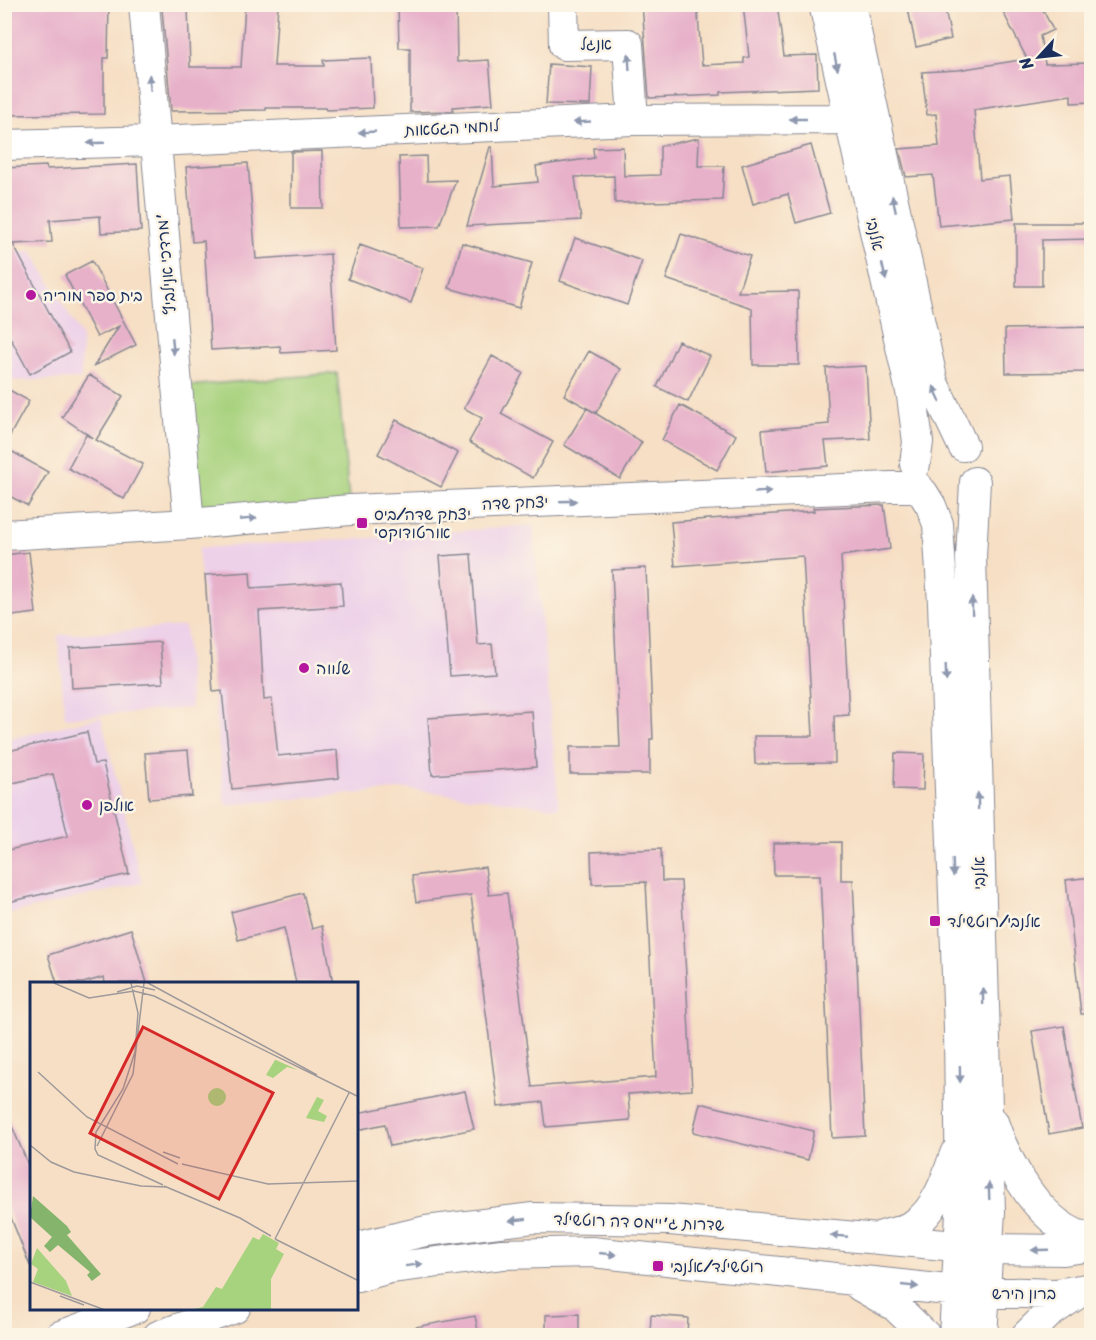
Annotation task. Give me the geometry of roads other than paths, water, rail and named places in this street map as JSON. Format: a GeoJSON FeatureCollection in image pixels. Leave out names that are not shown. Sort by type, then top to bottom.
{"type":"FeatureCollection","features":[{"type":"Feature","properties":{"kind":"street","name":"מרדכי אנילביץ'"},"geometry":{"type":"LineString","coordinates":[[144,4],[189,524]]}},
{"type":"Feature","properties":{"kind":"street","name":"אנגל"},"geometry":{"type":"LineString","coordinates":[[563,4],[564,45],[628,44],[633,120]]}},
{"type":"Feature","properties":{"kind":"street","name":"אלנבי"},"geometry":{"type":"LineString","coordinates":[[824,4],[912,396],[918,442],[919,481],[938,524],[961,1118],[974,1247],[971,1292],[954,1335]]}},
{"type":"Feature","properties":{"kind":"street","name":"אלנבי"},"geometry":{"type":"LineString","coordinates":[[850,4],[933,383],[963,446],[971,453],[977,472],[971,558],[990,1212],[974,1247]]}},
{"type":"Feature","properties":{"kind":"street","name":"לוחמי הגטאות"},"geometry":{"type":"LineString","coordinates":[[4,145],[155,141],[633,120],[849,119]]}},
{"type":"Feature","properties":{"kind":"street"},"geometry":{"type":"LineString","coordinates":[[849,119],[855,121],[871,135],[883,154]]}},
{"type":"Feature","properties":{"kind":"street"},"geometry":{"type":"LineString","coordinates":[[963,446],[944,441],[933,443],[920,452],[919,481],[935,501],[944,503],[954,502],[970,491],[975,482]]}},
{"type":"Feature","properties":{"kind":"street","name":"יצחק שדה"},"geometry":{"type":"LineString","coordinates":[[4,535],[189,524],[350,510],[879,487],[919,481]]}},
{"type":"Feature","properties":{"kind":"street"},"geometry":{"type":"LineString","coordinates":[[985,1099],[1005,1152],[1020,1180],[1036,1202],[1065,1228],[1079,1237],[1092,1239]]}},
{"type":"Feature","properties":{"kind":"street"},"geometry":{"type":"LineString","coordinates":[[869,1239],[914,1225],[922,1217],[941,1190],[947,1176],[955,1154],[961,1118]]}},
{"type":"Feature","properties":{"kind":"street","name":"שדרות ג'יימס דה רוטשילד"},"geometry":{"type":"LineString","coordinates":[[358,1247],[426,1231],[533,1218],[670,1220],[974,1247]]}},
{"type":"Feature","properties":{"kind":"street"},"geometry":{"type":"LineString","coordinates":[[974,1247],[1028,1251],[1092,1246]]}},
{"type":"Feature","properties":{"kind":"street","name":"שדרות ג'יימס דה רוטשילד"},"geometry":{"type":"LineString","coordinates":[[358,1277],[390,1268],[502,1254],[592,1252],[971,1292]]}},
{"type":"Feature","properties":{"kind":"street"},"geometry":{"type":"LineString","coordinates":[[850,1280],[895,1306],[926,1335]]}},
{"type":"Feature","properties":{"kind":"street"},"geometry":{"type":"LineString","coordinates":[[1026,1335],[1049,1313],[1087,1289]]}},
{"type":"Feature","properties":{"kind":"street","name":"ברון הירש"},"geometry":{"type":"LineString","coordinates":[[971,1292],[1056,1294],[1087,1289]]}},
{"type":"Feature","properties":{"kind":"street","name":"אלנבי"},"geometry":{"type":"LineString","coordinates":[[971,1292],[982,1335]]}},
{"type":"Feature","properties":{"kind":"street"},"geometry":{"type":"LineString","coordinates":[[60,1335],[129,1310]]}},
{"type":"Feature","properties":{"kind":"street"},"geometry":{"type":"LineString","coordinates":[[158,1335],[229,1310]]}},
{"type":"Feature","properties":{"kind":"place","name":"בית ספר מוריה"},"geometry":{"type":"Point","coordinates":[31,295]}},
{"type":"Feature","properties":{"kind":"place","name":"יצחק שדה/ביס אורטודוקסי"},"geometry":{"type":"Point","coordinates":[362,523]}},
{"type":"Feature","properties":{"kind":"place","name":"שלווה"},"geometry":{"type":"Point","coordinates":[304,668]}},
{"type":"Feature","properties":{"kind":"place","name":"אולפן"},"geometry":{"type":"Point","coordinates":[87,805]}},
{"type":"Feature","properties":{"kind":"place","name":"אלנבי/רוטשילד"},"geometry":{"type":"Point","coordinates":[935,921]}},
{"type":"Feature","properties":{"kind":"place","name":"רוטשילד/אלנבי"},"geometry":{"type":"Point","coordinates":[658,1266]}}]}
